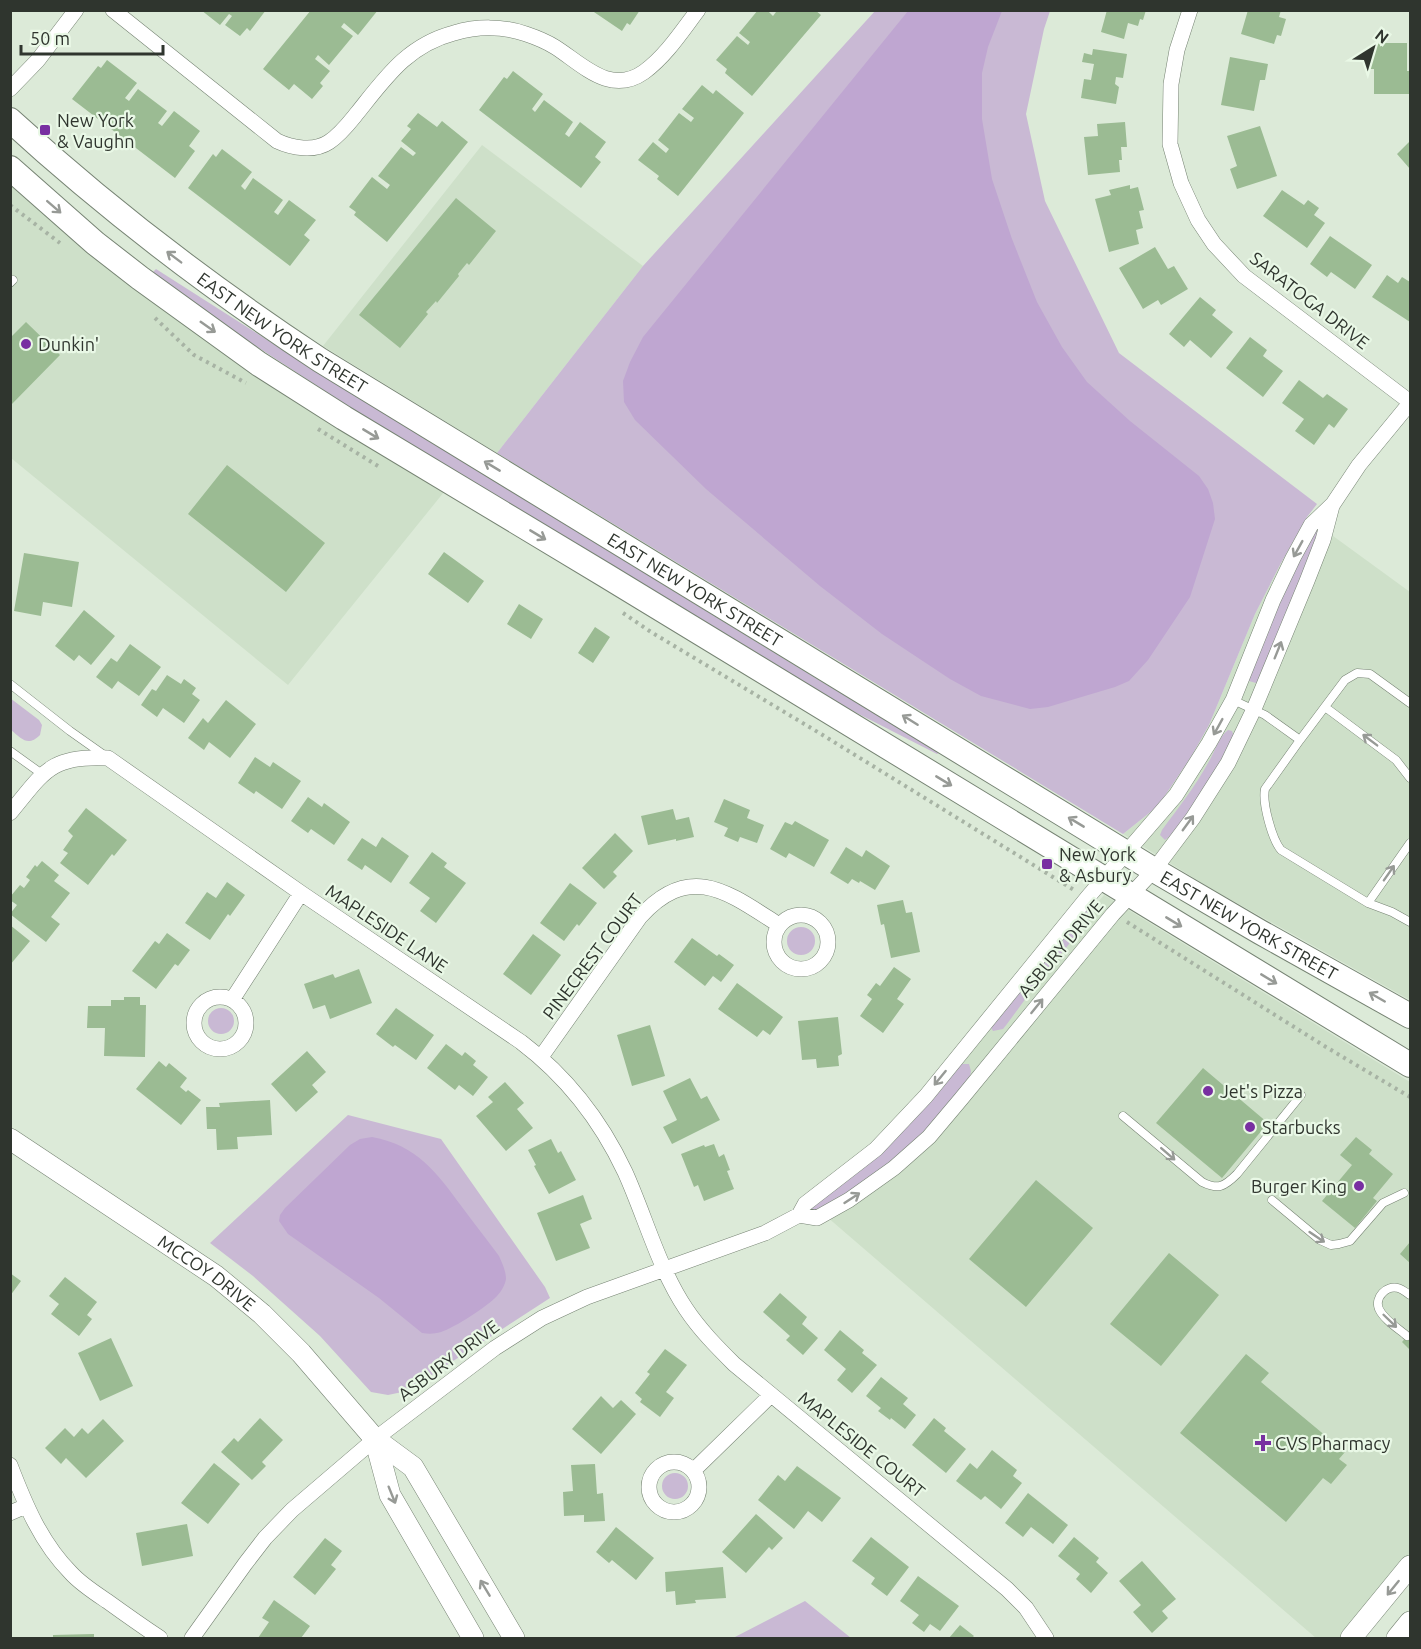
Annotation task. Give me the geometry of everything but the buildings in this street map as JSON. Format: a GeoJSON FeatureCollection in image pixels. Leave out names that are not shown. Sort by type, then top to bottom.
{"type":"FeatureCollection","features":[{"type":"Feature","properties":{"kind":"main road","name":"EAST NEW YORK STREET"},"geometry":{"type":"LineString","coordinates":[[10,120],[155,243],[211,285],[321,360],[1154,870],[1410,1016]]}},
{"type":"Feature","properties":{"kind":"main road","name":"EAST NEW YORK STREET"},"geometry":{"type":"LineString","coordinates":[[10,168],[95,243],[259,364],[344,418],[1410,1065]]}},
{"type":"Feature","properties":{"kind":"street"},"geometry":{"type":"LineString","coordinates":[[10,89],[38,60],[76,10]]}},
{"type":"Feature","properties":{"kind":"street"},"geometry":{"type":"LineString","coordinates":[[113,10],[277,141],[291,147],[308,148],[328,143],[344,129],[405,58],[422,45],[441,36],[468,29],[487,28],[525,34],[553,46],[596,75],[612,80],[628,80],[643,72],[661,56],[698,10]]}},
{"type":"Feature","properties":{"kind":"street","name":"SARATOGA DRIVE"},"geometry":{"type":"LineString","coordinates":[[1190,10],[1171,84],[1170,144],[1186,197],[1198,220],[1214,244],[1244,276],[1410,402]]}},
{"type":"Feature","properties":{"kind":"street","name":"ASBURY DRIVE"},"geometry":{"type":"LineString","coordinates":[[799,1215],[804,1203],[876,1149],[926,1096],[1176,795],[1233,700],[1273,600],[1311,525],[1333,504],[1359,465],[1410,402]]}},
{"type":"Feature","properties":{"kind":"street","name":"ASBURY DRIVE"},"geometry":{"type":"LineString","coordinates":[[192,1638],[265,1538],[292,1509],[375,1439],[495,1348],[542,1318],[587,1298],[765,1233],[799,1215],[817,1218],[849,1200],[894,1168],[929,1137],[1106,922],[1154,870],[1228,764],[1254,709],[1319,550],[1333,504]]}},
{"type":"Feature","properties":{"kind":"street"},"geometry":{"type":"LineString","coordinates":[[10,813],[42,774],[55,765],[70,759],[108,758]]}},
{"type":"Feature","properties":{"kind":"street","name":"MAPLESIDE LANE"},"geometry":{"type":"LineString","coordinates":[[108,758],[541,1057],[570,1087],[596,1120],[610,1143],[666,1270]]}},
{"type":"Feature","properties":{"kind":"street","name":"PINECREST COURT"},"geometry":{"type":"LineString","coordinates":[[541,1057],[640,917],[660,898],[685,887],[699,886],[714,889],[736,897],[779,925]]}},
{"type":"Feature","properties":{"kind":"street"},"geometry":{"type":"LineString","coordinates":[[232,1000],[301,893]]}},
{"type":"Feature","properties":{"kind":"street","name":"MCCOY DRIVE"},"geometry":{"type":"LineString","coordinates":[[10,1139],[216,1276],[262,1314],[301,1353],[375,1439],[413,1467],[514,1638]]}},
{"type":"Feature","properties":{"kind":"street","name":"MAPLESIDE COURT"},"geometry":{"type":"LineString","coordinates":[[666,1270],[685,1308],[705,1335],[734,1364],[1007,1589],[1026,1608],[1046,1638]]}},
{"type":"Feature","properties":{"kind":"street"},"geometry":{"type":"LineString","coordinates":[[693,1471],[771,1395]]}},
{"type":"Feature","properties":{"kind":"street","name":"MCCOY DRIVE"},"geometry":{"type":"LineString","coordinates":[[375,1439],[390,1495],[472,1638]]}},
{"type":"Feature","properties":{"kind":"street"},"geometry":{"type":"LineString","coordinates":[[10,1465],[26,1506],[42,1538],[71,1574],[160,1638]]}},
{"type":"Feature","properties":{"kind":"street"},"geometry":{"type":"LineString","coordinates":[[10,1513],[26,1506]]}},
{"type":"Feature","properties":{"kind":"street"},"geometry":{"type":"LineString","coordinates":[[1351,1638],[1410,1566]]}},
{"type":"Feature","properties":{"kind":"street"},"geometry":{"type":"LineString","coordinates":[[1397,1638],[1410,1622]]}},
{"type":"Feature","properties":{"kind":"lane"},"geometry":{"type":"LineString","coordinates":[[1410,703],[1370,674],[1357,673],[1345,680],[1266,789],[1264,797],[1276,844],[1281,850],[1368,903],[1410,922]]}},
{"type":"Feature","properties":{"kind":"lane","name":"MAPLESIDE LANE"},"geometry":{"type":"LineString","coordinates":[[10,684],[108,758]]}},
{"type":"Feature","properties":{"kind":"lane"},"geometry":{"type":"LineString","coordinates":[[1233,700],[1254,709],[1300,740]]}},
{"type":"Feature","properties":{"kind":"lane"},"geometry":{"type":"LineString","coordinates":[[1325,706],[1396,760],[1410,778]]}},
{"type":"Feature","properties":{"kind":"lane"},"geometry":{"type":"LineString","coordinates":[[10,751],[42,774]]}},
{"type":"Feature","properties":{"kind":"lane"},"geometry":{"type":"LineString","coordinates":[[1368,903],[1410,843]]}},
{"type":"Feature","properties":{"kind":"lane"},"geometry":{"type":"LineString","coordinates":[[1124,1116],[1202,1182],[1212,1187],[1220,1187],[1237,1174],[1301,1095]]}},
{"type":"Feature","properties":{"kind":"lane"},"geometry":{"type":"LineString","coordinates":[[1272,1200],[1320,1240],[1330,1245],[1350,1241],[1383,1203],[1404,1193]]}},
{"type":"Feature","properties":{"kind":"lane"},"geometry":{"type":"LineString","coordinates":[[1407,1336],[1379,1310],[1378,1304],[1381,1294],[1391,1287],[1410,1296]]}},
{"type":"Feature","properties":{"kind":"path"},"geometry":{"type":"LineString","coordinates":[[152,314],[194,355],[255,389]]}},
{"type":"Feature","properties":{"kind":"path"},"geometry":{"type":"LineString","coordinates":[[622,612],[651,632],[1060,882]]}},
{"type":"Feature","properties":{"kind":"path"},"geometry":{"type":"LineString","coordinates":[[1132,925],[1316,1041],[1410,1097]]}},
{"type":"Feature","properties":{"kind":"shaded area"},"geometry":{"type":"Polygon","coordinates":[[[875,11],[1050,11],[1026,114],[1045,201],[1119,353],[1317,504],[1281,563],[1255,614],[1209,725],[1191,757],[1158,806],[1123,834],[497,453],[643,266],[875,11]]]}},
{"type":"Feature","properties":{"kind":"shaded area"},"geometry":{"type":"Polygon","coordinates":[[[908,11],[1002,11],[988,47],[982,73],[982,119],[992,179],[1012,239],[1037,302],[1062,347],[1087,382],[1130,421],[1199,476],[1208,489],[1213,503],[1215,519],[1190,597],[1148,660],[1129,681],[1048,707],[1030,709],[981,696],[950,679],[882,634],[820,586],[706,489],[635,420],[624,402],[623,381],[643,337],[908,11]]]}},
{"type":"Feature","properties":{"kind":"shaded area"},"geometry":{"type":"Polygon","coordinates":[[[482,145],[643,266],[497,453],[323,346],[482,145]]]}},
{"type":"Feature","properties":{"kind":"shaded area"},"geometry":{"type":"Polygon","coordinates":[[[10,173],[444,492],[288,685],[11,458],[10,173]]]}},
{"type":"Feature","properties":{"kind":"shaded area"},"geometry":{"type":"Polygon","coordinates":[[[156,269],[322,375],[940,752],[937,754],[845,707],[351,408],[242,337],[153,272],[156,269]]]}},
{"type":"Feature","properties":{"kind":"shaded area"},"geometry":{"type":"Polygon","coordinates":[[[1307,517],[1410,592],[1410,1000],[1210,888],[1123,834],[1158,806],[1191,757],[1209,725],[1255,614],[1307,517]]]}},
{"type":"Feature","properties":{"kind":"shaded area"},"geometry":{"type":"Polygon","coordinates":[[[1323,527],[1259,680],[1256,683],[1249,681],[1272,616],[1315,528],[1323,527]]]}},
{"type":"Feature","properties":{"kind":"shaded area"},"geometry":{"type":"Polygon","coordinates":[[[10,698],[39,720],[42,725],[40,735],[36,739],[25,740],[11,730],[10,698]]]}},
{"type":"Feature","properties":{"kind":"shaded area"},"geometry":{"type":"Polygon","coordinates":[[[1228,730],[1232,731],[1234,737],[1200,797],[1165,840],[1160,835],[1162,830],[1198,780],[1219,741],[1228,730]]]}},
{"type":"Feature","properties":{"kind":"shaded area"},"geometry":{"type":"Polygon","coordinates":[[[1104,895],[1410,1082],[1410,1553],[1341,1638],[1316,1638],[812,1204],[890,1146],[1104,895]]]}},
{"type":"Feature","properties":{"kind":"shaded area"},"geometry":{"type":"Polygon","coordinates":[[[1085,907],[1094,909],[1094,913],[1003,1029],[993,1031],[990,1026],[1085,907]]]}},
{"type":"Feature","properties":{"kind":"shaded area"},"geometry":{"type":"Polygon","coordinates":[[[801,927],[811,931],[815,941],[811,951],[801,955],[791,951],[787,941],[791,931],[801,927]]]}},
{"type":"Feature","properties":{"kind":"shaded area"},"geometry":{"type":"Polygon","coordinates":[[[221,1008],[230,1012],[234,1021],[230,1030],[221,1034],[212,1030],[208,1021],[212,1012],[221,1008]]]}},
{"type":"Feature","properties":{"kind":"shaded area"},"geometry":{"type":"Polygon","coordinates":[[[969,1064],[970,1077],[910,1146],[884,1168],[842,1196],[813,1213],[807,1208],[956,1066],[969,1064]]]}},
{"type":"Feature","properties":{"kind":"shaded area"},"geometry":{"type":"Polygon","coordinates":[[[348,1115],[441,1139],[545,1287],[550,1298],[407,1391],[388,1395],[371,1392],[320,1336],[253,1276],[210,1243],[348,1115]]]}},
{"type":"Feature","properties":{"kind":"shaded area"},"geometry":{"type":"Polygon","coordinates":[[[372,1137],[402,1147],[424,1162],[453,1195],[499,1256],[504,1267],[505,1281],[497,1296],[470,1316],[441,1332],[422,1333],[379,1298],[288,1234],[279,1221],[285,1208],[350,1145],[360,1139],[372,1137]]]}},
{"type":"Feature","properties":{"kind":"shaded area"},"geometry":{"type":"Polygon","coordinates":[[[675,1473],[684,1477],[688,1486],[684,1495],[675,1499],[666,1495],[662,1486],[666,1477],[675,1473]]]}},
{"type":"Feature","properties":{"kind":"shaded area"},"geometry":{"type":"Polygon","coordinates":[[[805,1601],[851,1638],[733,1638],[805,1601]]]}},
{"type":"Feature","properties":{"kind":"place","name":"New York & Vaughn"},"geometry":{"type":"Point","coordinates":[45,130]}},
{"type":"Feature","properties":{"kind":"place","name":"Dunkin'"},"geometry":{"type":"Point","coordinates":[26,344]}},
{"type":"Feature","properties":{"kind":"place","name":"New York & Asbury"},"geometry":{"type":"Point","coordinates":[1047,864]}},
{"type":"Feature","properties":{"kind":"place","name":"Jet's Pizza"},"geometry":{"type":"Point","coordinates":[1208,1091]}},
{"type":"Feature","properties":{"kind":"place","name":"Starbucks"},"geometry":{"type":"Point","coordinates":[1250,1127]}},
{"type":"Feature","properties":{"kind":"place","name":"Burger King"},"geometry":{"type":"Point","coordinates":[1359,1186]}},
{"type":"Feature","properties":{"kind":"place","name":"CVS Pharmacy"},"geometry":{"type":"Point","coordinates":[1263,1443]}}]}
